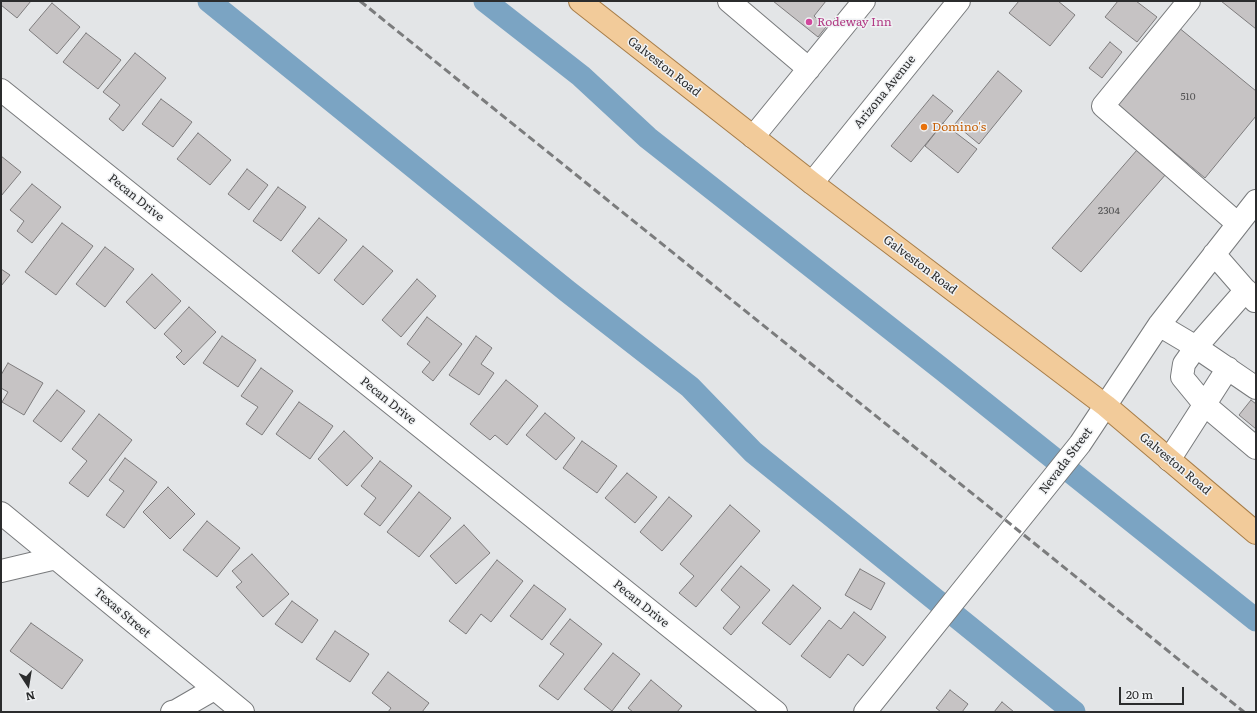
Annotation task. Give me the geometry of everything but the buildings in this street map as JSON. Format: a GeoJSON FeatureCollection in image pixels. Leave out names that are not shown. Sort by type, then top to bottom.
{"type":"FeatureCollection","features":[{"type":"Feature","properties":{"kind":"main road","name":"Galveston Road"},"geometry":{"type":"LineString","coordinates":[[580,1],[812,183],[1106,406],[1256,534]]}},
{"type":"Feature","properties":{"kind":"street"},"geometry":{"type":"LineString","coordinates":[[729,1],[809,69]]}},
{"type":"Feature","properties":{"kind":"street"},"geometry":{"type":"LineString","coordinates":[[753,137],[864,1]]}},
{"type":"Feature","properties":{"kind":"street","name":"Arizona Avenue"},"geometry":{"type":"LineString","coordinates":[[812,183],[959,1]]}},
{"type":"Feature","properties":{"kind":"street"},"geometry":{"type":"LineString","coordinates":[[1189,1],[1103,106],[1238,224]]}},
{"type":"Feature","properties":{"kind":"street","name":"Pecan Drive"},"geometry":{"type":"LineString","coordinates":[[1,90],[776,712]]}},
{"type":"Feature","properties":{"kind":"street","name":"Nevada Street"},"geometry":{"type":"LineString","coordinates":[[865,712],[1080,444],[1159,325],[1256,201]]}},
{"type":"Feature","properties":{"kind":"street"},"geometry":{"type":"LineString","coordinates":[[1214,254],[1251,296],[1196,347],[1184,364],[1182,377],[1205,405],[1256,448]]}},
{"type":"Feature","properties":{"kind":"street"},"geometry":{"type":"LineString","coordinates":[[1159,325],[1228,368],[1253,379]]}},
{"type":"Feature","properties":{"kind":"street"},"geometry":{"type":"LineString","coordinates":[[1169,460],[1228,368]]}},
{"type":"Feature","properties":{"kind":"street","name":"Texas Street"},"geometry":{"type":"LineString","coordinates":[[1,513],[243,712]]}},
{"type":"Feature","properties":{"kind":"street"},"geometry":{"type":"LineString","coordinates":[[1,571],[56,558]]}},
{"type":"Feature","properties":{"kind":"street"},"geometry":{"type":"LineString","coordinates":[[172,712],[214,689]]}},
{"type":"Feature","properties":{"kind":"street"},"geometry":{"type":"LineString","coordinates":[[209,712],[214,689]]}},
{"type":"Feature","properties":{"kind":"waterway"},"geometry":{"type":"LineString","coordinates":[[209,1],[567,291],[690,387],[753,452],[1074,712]]}},
{"type":"Feature","properties":{"kind":"waterway"},"geometry":{"type":"LineString","coordinates":[[485,1],[581,76],[648,138],[943,370],[1256,620]]}},
{"type":"Feature","properties":{"kind":"railway"},"geometry":{"type":"LineString","coordinates":[[360,1],[1244,712]]}},
{"type":"Feature","properties":{"kind":"place","name":"Rodeway Inn"},"geometry":{"type":"Point","coordinates":[809,22]}},
{"type":"Feature","properties":{"kind":"place","name":"Domino's"},"geometry":{"type":"Point","coordinates":[924,127]}}]}
